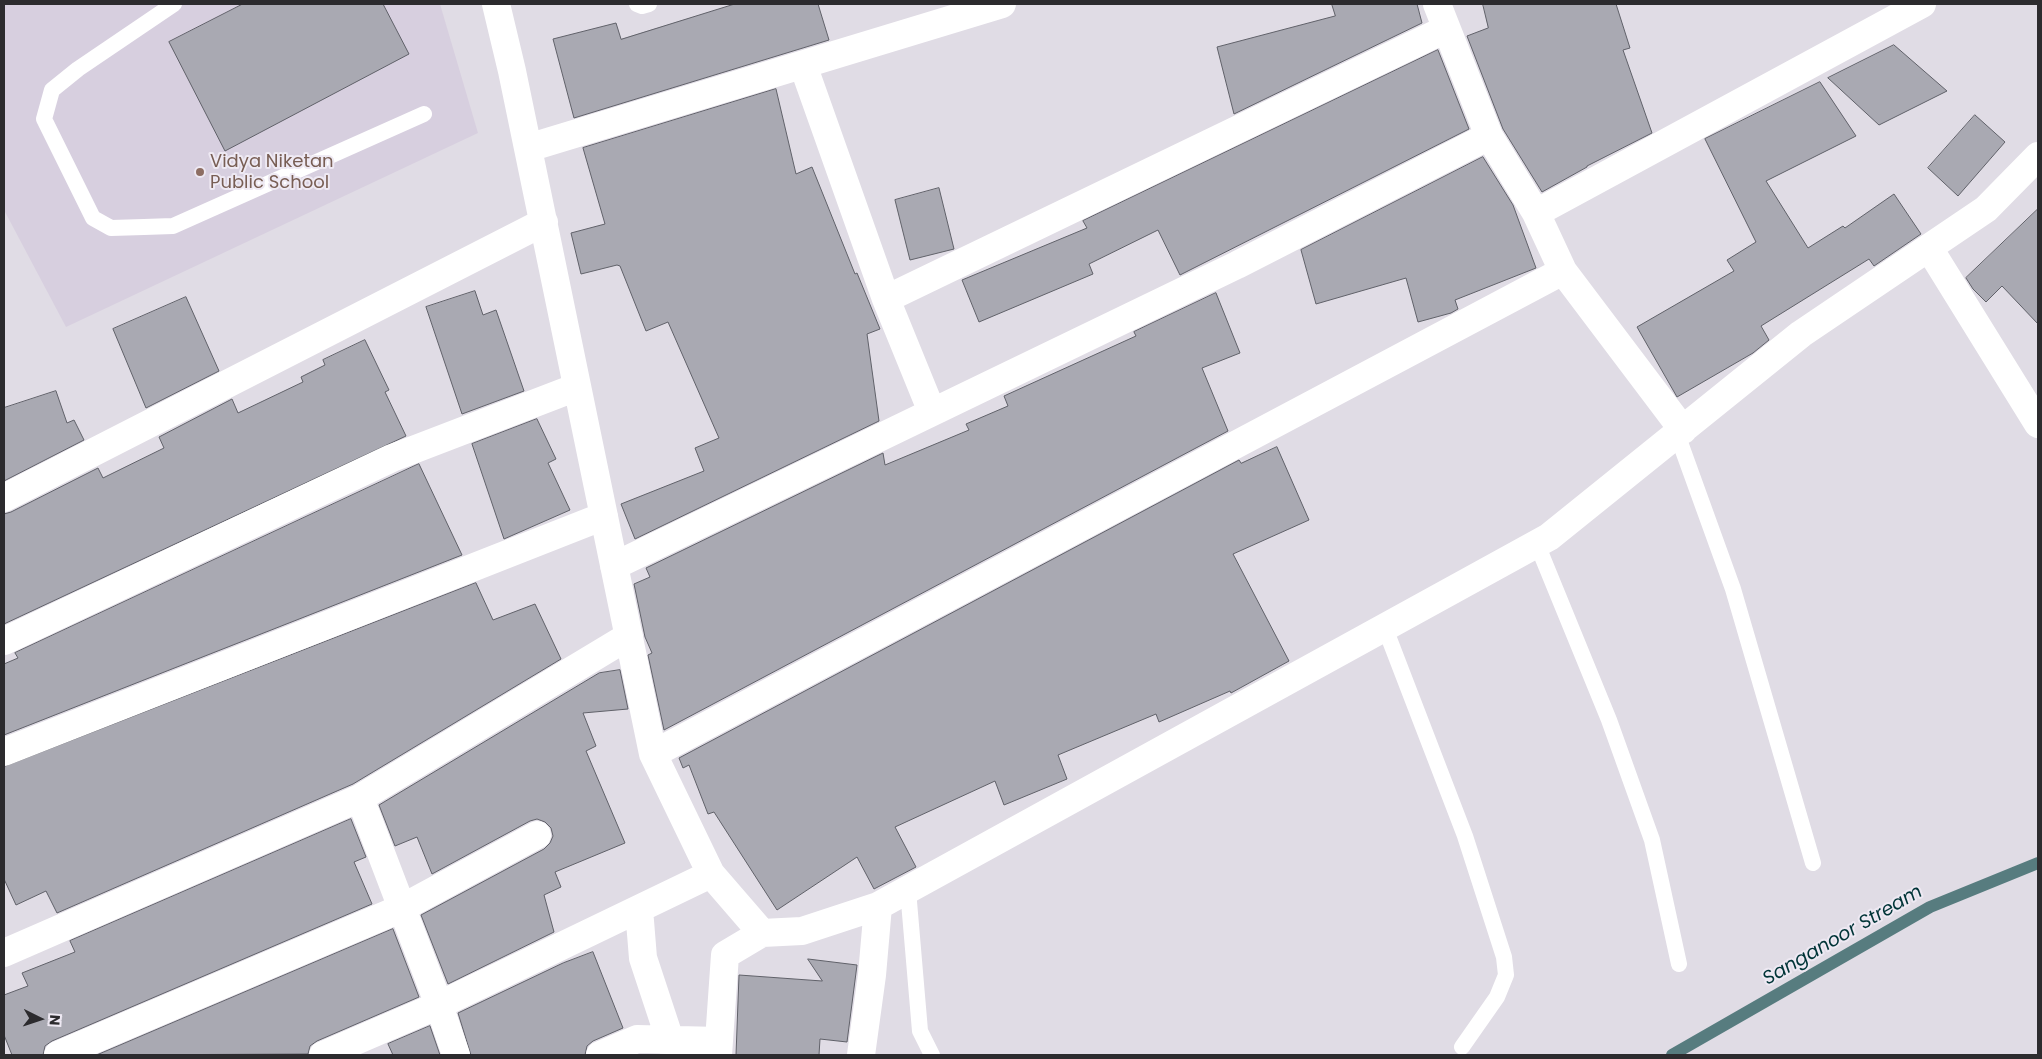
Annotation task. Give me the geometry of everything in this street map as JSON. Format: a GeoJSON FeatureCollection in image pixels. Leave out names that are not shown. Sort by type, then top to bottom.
{"type":"FeatureCollection","features":[{"type":"Feature","properties":{"kind":"street"},"geometry":{"type":"LineString","coordinates":[[496,4],[544,222],[652,754],[711,874],[762,933]]}},
{"type":"Feature","properties":{"kind":"street"},"geometry":{"type":"LineString","coordinates":[[528,148],[1002,4]]}},
{"type":"Feature","properties":{"kind":"street"},"geometry":{"type":"LineString","coordinates":[[1437,4],[1489,136],[1536,213],[1563,271],[1680,432]]}},
{"type":"Feature","properties":{"kind":"street"},"geometry":{"type":"LineString","coordinates":[[1536,213],[1922,4]]}},
{"type":"Feature","properties":{"kind":"street"},"geometry":{"type":"LineString","coordinates":[[886,299],[1446,29]]}},
{"type":"Feature","properties":{"kind":"street"},"geometry":{"type":"LineString","coordinates":[[803,65],[886,299],[932,412]]}},
{"type":"Feature","properties":{"kind":"street"},"geometry":{"type":"LineString","coordinates":[[614,566],[1237,265],[1489,136]]}},
{"type":"Feature","properties":{"kind":"street"},"geometry":{"type":"LineString","coordinates":[[600,1055],[637,1039],[671,1047],[718,1048],[725,955],[762,933],[802,931],[878,906],[1549,537],[1800,334],[1986,209],[2038,156]]}},
{"type":"Feature","properties":{"kind":"street"},"geometry":{"type":"LineString","coordinates":[[4,498],[544,222]]}},
{"type":"Feature","properties":{"kind":"street"},"geometry":{"type":"LineString","coordinates":[[1929,248],[2038,424]]}},
{"type":"Feature","properties":{"kind":"street"},"geometry":{"type":"LineString","coordinates":[[652,754],[1563,271]]}},
{"type":"Feature","properties":{"kind":"street"},"geometry":{"type":"LineString","coordinates":[[4,641],[392,458],[578,387]]}},
{"type":"Feature","properties":{"kind":"street"},"geometry":{"type":"LineString","coordinates":[[4,752],[604,516]]}},
{"type":"Feature","properties":{"kind":"street"},"geometry":{"type":"LineString","coordinates":[[4,953],[360,798],[629,636]]}},
{"type":"Feature","properties":{"kind":"street"},"geometry":{"type":"LineString","coordinates":[[360,798],[400,910],[439,1005],[456,1055]]}},
{"type":"Feature","properties":{"kind":"street"},"geometry":{"type":"LineString","coordinates":[[58,1055],[400,910],[537,835]]}},
{"type":"Feature","properties":{"kind":"street"},"geometry":{"type":"LineString","coordinates":[[323,1055],[439,1005],[711,874]]}},
{"type":"Feature","properties":{"kind":"street"},"geometry":{"type":"LineString","coordinates":[[861,1055],[872,975],[878,906]]}},
{"type":"Feature","properties":{"kind":"street"},"geometry":{"type":"LineString","coordinates":[[639,909],[643,958],[671,1047]]}},
{"type":"Feature","properties":{"kind":"lane"},"geometry":{"type":"LineString","coordinates":[[174,4],[78,69],[52,90],[44,119],[94,218],[111,228],[173,226],[424,114]]}},
{"type":"Feature","properties":{"kind":"lane"},"geometry":{"type":"LineString","coordinates":[[638,4],[642,6],[649,4]]}},
{"type":"Feature","properties":{"kind":"lane"},"geometry":{"type":"LineString","coordinates":[[1680,432],[1733,589],[1813,863]]}},
{"type":"Feature","properties":{"kind":"lane"},"geometry":{"type":"LineString","coordinates":[[1537,544],[1609,720],[1652,840],[1680,964]]}},
{"type":"Feature","properties":{"kind":"lane"},"geometry":{"type":"LineString","coordinates":[[1386,628],[1465,836],[1504,957],[1506,975],[1497,997],[1462,1047]]}},
{"type":"Feature","properties":{"kind":"lane"},"geometry":{"type":"LineString","coordinates":[[908,890],[920,1031],[932,1055]]}},
{"type":"Feature","properties":{"kind":"shaded area","name":"Vidya Niketan Public School"},"geometry":{"type":"Polygon","coordinates":[[[4,4],[440,4],[478,133],[66,327],[4,210],[4,4]]]}},
{"type":"Feature","properties":{"kind":"building"},"geometry":{"type":"Polygon","coordinates":[[[243,4],[383,4],[409,54],[225,151],[169,42],[243,4]]]}},
{"type":"Feature","properties":{"kind":"building"},"geometry":{"type":"Polygon","coordinates":[[[735,4],[818,4],[829,40],[574,118],[553,39],[616,23],[621,39],[735,4]]]}},
{"type":"Feature","properties":{"kind":"building"},"geometry":{"type":"Polygon","coordinates":[[[1332,4],[1417,4],[1422,23],[1234,114],[1217,47],[1335,16],[1332,4]]]}},
{"type":"Feature","properties":{"kind":"building"},"geometry":{"type":"Polygon","coordinates":[[[1483,4],[1616,4],[1630,48],[1623,50],[1652,133],[1587,166],[1542,192],[1503,129],[1467,36],[1488,28],[1483,4]]]}},
{"type":"Feature","properties":{"kind":"building"},"geometry":{"type":"Polygon","coordinates":[[[1894,45],[1947,91],[1879,125],[1828,78],[1894,45]]]}},
{"type":"Feature","properties":{"kind":"building"},"geometry":{"type":"Polygon","coordinates":[[[1438,50],[1469,129],[1180,275],[1158,230],[1089,264],[1093,274],[979,322],[962,280],[1087,228],[1083,221],[1438,50]]]}},
{"type":"Feature","properties":{"kind":"building"},"geometry":{"type":"Polygon","coordinates":[[[1820,82],[1856,136],[1766,181],[1808,248],[1843,226],[1845,228],[1894,194],[1921,234],[1874,266],[1869,259],[1761,326],[1769,340],[1753,353],[1677,397],[1637,327],[1734,271],[1727,260],[1756,242],[1705,139],[1820,82]]]}},
{"type":"Feature","properties":{"kind":"building"},"geometry":{"type":"Polygon","coordinates":[[[776,89],[796,174],[812,167],[855,274],[857,273],[880,329],[867,334],[879,421],[635,539],[621,504],[704,471],[695,448],[719,438],[668,322],[646,331],[620,266],[617,265],[581,274],[571,233],[605,224],[583,148],[776,89]]]}},
{"type":"Feature","properties":{"kind":"building"},"geometry":{"type":"Polygon","coordinates":[[[1975,115],[2005,142],[1958,196],[1928,168],[1975,115]]]}},
{"type":"Feature","properties":{"kind":"building"},"geometry":{"type":"Polygon","coordinates":[[[1483,157],[1513,205],[1536,268],[1455,300],[1458,309],[1451,313],[1418,322],[1406,278],[1316,304],[1301,250],[1483,157]]]}},
{"type":"Feature","properties":{"kind":"building"},"geometry":{"type":"Polygon","coordinates":[[[939,188],[954,249],[910,260],[895,200],[939,188]]]}},
{"type":"Feature","properties":{"kind":"building"},"geometry":{"type":"Polygon","coordinates":[[[2038,209],[2038,324],[2002,286],[1986,302],[1973,289],[1966,278],[2038,209]]]}},
{"type":"Feature","properties":{"kind":"building"},"geometry":{"type":"Polygon","coordinates":[[[475,291],[483,315],[496,310],[524,391],[462,414],[426,307],[475,291]]]}},
{"type":"Feature","properties":{"kind":"building"},"geometry":{"type":"Polygon","coordinates":[[[1216,293],[1240,353],[1202,368],[1228,431],[664,730],[648,655],[652,653],[645,637],[634,584],[650,577],[646,568],[883,453],[885,465],[969,430],[966,424],[1008,406],[1004,396],[1136,336],[1134,332],[1216,293]]]}},
{"type":"Feature","properties":{"kind":"building"},"geometry":{"type":"Polygon","coordinates":[[[186,297],[219,371],[146,408],[113,329],[186,297]]]}},
{"type":"Feature","properties":{"kind":"building"},"geometry":{"type":"Polygon","coordinates":[[[365,340],[389,390],[385,392],[406,436],[4,624],[4,514],[98,468],[103,478],[164,448],[159,437],[232,399],[238,413],[303,382],[301,377],[325,365],[323,360],[365,340]]]}},
{"type":"Feature","properties":{"kind":"building"},"geometry":{"type":"Polygon","coordinates":[[[56,391],[67,423],[74,420],[84,440],[4,481],[4,408],[56,391]]]}},
{"type":"Feature","properties":{"kind":"building"},"geometry":{"type":"Polygon","coordinates":[[[537,419],[556,459],[548,463],[570,510],[504,539],[472,444],[537,419]]]}},
{"type":"Feature","properties":{"kind":"building"},"geometry":{"type":"Polygon","coordinates":[[[1277,447],[1309,520],[1233,554],[1289,661],[1231,693],[1230,691],[1159,722],[1156,714],[1058,755],[1067,779],[1004,805],[995,781],[895,827],[916,867],[874,889],[857,857],[777,910],[714,812],[708,814],[689,765],[683,768],[679,758],[1239,460],[1241,463],[1277,447]]]}},
{"type":"Feature","properties":{"kind":"building"},"geometry":{"type":"Polygon","coordinates":[[[419,464],[462,555],[4,735],[4,664],[18,658],[15,653],[419,464]]]}},
{"type":"Feature","properties":{"kind":"building"},"geometry":{"type":"Polygon","coordinates":[[[476,583],[493,620],[535,604],[561,659],[353,784],[57,913],[46,891],[16,905],[4,879],[4,767],[476,583]]]}},
{"type":"Feature","properties":{"kind":"building"},"geometry":{"type":"Polygon","coordinates":[[[620,670],[628,709],[583,713],[596,746],[586,751],[625,843],[555,872],[561,887],[544,895],[554,932],[448,984],[421,915],[544,849],[550,843],[553,836],[551,828],[545,822],[537,819],[530,821],[432,874],[417,837],[395,846],[379,805],[599,673],[620,670]]]}},
{"type":"Feature","properties":{"kind":"building"},"geometry":{"type":"Polygon","coordinates":[[[351,819],[366,857],[354,862],[372,904],[52,1041],[45,1046],[43,1055],[12,1055],[4,1035],[4,995],[28,986],[22,973],[75,952],[70,941],[351,819]]]}},
{"type":"Feature","properties":{"kind":"building"},"geometry":{"type":"Polygon","coordinates":[[[393,929],[419,997],[317,1041],[310,1046],[308,1054],[97,1055],[393,929]]]}},
{"type":"Feature","properties":{"kind":"building"},"geometry":{"type":"Polygon","coordinates":[[[593,952],[623,1028],[593,1041],[587,1046],[585,1055],[471,1055],[458,1013],[563,963],[593,952]]]}},
{"type":"Feature","properties":{"kind":"building"},"geometry":{"type":"Polygon","coordinates":[[[808,959],[857,965],[847,1042],[820,1039],[819,1055],[736,1055],[739,975],[822,981],[808,959]]]}},
{"type":"Feature","properties":{"kind":"building"},"geometry":{"type":"Polygon","coordinates":[[[430,1026],[440,1055],[393,1055],[388,1044],[430,1026]]]}},
{"type":"Feature","properties":{"kind":"waterway","name":"Sanganoor Stream"},"geometry":{"type":"LineString","coordinates":[[1672,1055],[1930,907],[2038,863]]}},
{"type":"Feature","properties":{"kind":"place","name":"Vidya Niketan Public School"},"geometry":{"type":"Point","coordinates":[200,172]}}]}
